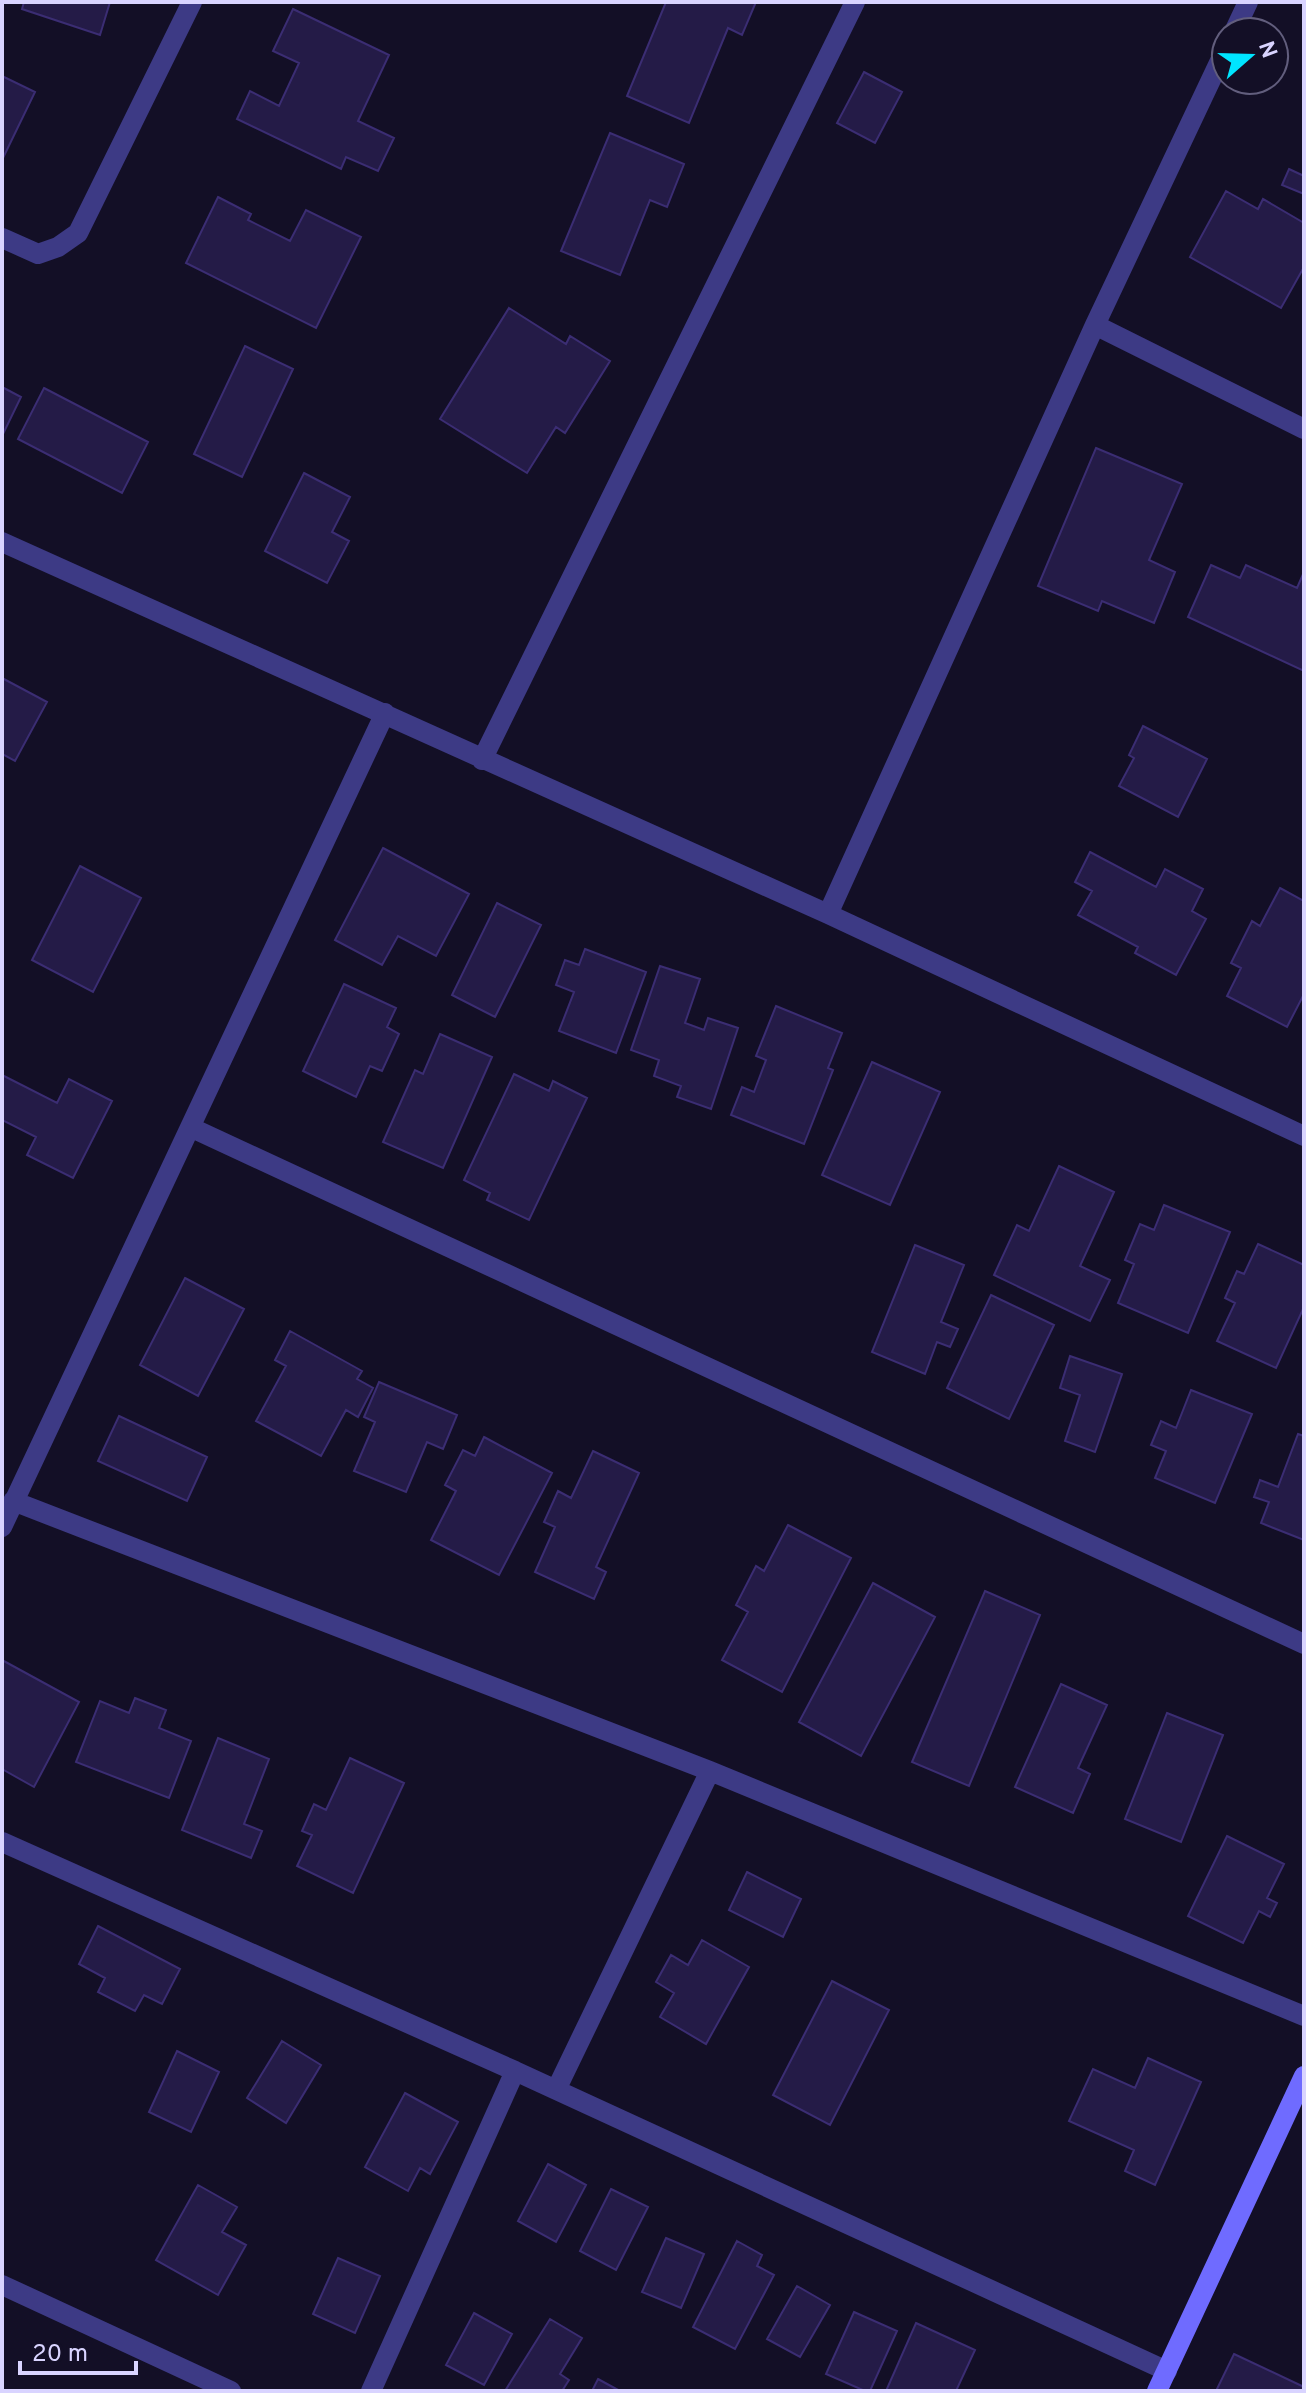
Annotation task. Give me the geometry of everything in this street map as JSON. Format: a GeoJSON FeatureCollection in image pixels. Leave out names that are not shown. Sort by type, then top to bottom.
{"type":"FeatureCollection","features":[{"type":"Feature","properties":{"kind":"street"},"geometry":{"type":"LineString","coordinates":[[2,238],[38,254],[58,247],[78,233],[192,2]]}},
{"type":"Feature","properties":{"kind":"street"},"geometry":{"type":"LineString","coordinates":[[482,760],[855,2]]}},
{"type":"Feature","properties":{"kind":"street"},"geometry":{"type":"LineString","coordinates":[[828,914],[1095,325],[1210,82]]}},
{"type":"Feature","properties":{"kind":"street"},"geometry":{"type":"LineString","coordinates":[[1095,325],[1304,429]]}},
{"type":"Feature","properties":{"kind":"street"},"geometry":{"type":"LineString","coordinates":[[2,542],[828,914],[1304,1136]]}},
{"type":"Feature","properties":{"kind":"street"},"geometry":{"type":"LineString","coordinates":[[2,1527],[385,713]]}},
{"type":"Feature","properties":{"kind":"street"},"geometry":{"type":"LineString","coordinates":[[192,1128],[1304,1644]]}},
{"type":"Feature","properties":{"kind":"street"},"geometry":{"type":"LineString","coordinates":[[13,1501],[710,1771],[1304,2016]]}},
{"type":"Feature","properties":{"kind":"street"},"geometry":{"type":"LineString","coordinates":[[557,2088],[710,1771]]}},
{"type":"Feature","properties":{"kind":"street"},"geometry":{"type":"LineString","coordinates":[[2,1842],[557,2088],[1167,2371]]}},
{"type":"Feature","properties":{"kind":"street"},"geometry":{"type":"LineString","coordinates":[[371,2391],[515,2071]]}},
{"type":"Feature","properties":{"kind":"street"},"geometry":{"type":"LineString","coordinates":[[1157,2391],[1304,2076]]}},
{"type":"Feature","properties":{"kind":"street"},"geometry":{"type":"LineString","coordinates":[[2,2285],[231,2391]]}},
{"type":"Feature","properties":{"kind":"building"},"geometry":{"type":"Polygon","coordinates":[[[24,2],[110,2],[100,35],[22,9],[24,2]]]}},
{"type":"Feature","properties":{"kind":"building"},"geometry":{"type":"Polygon","coordinates":[[[666,2],[756,2],[742,35],[728,28],[689,123],[627,96],[666,2]]]}},
{"type":"Feature","properties":{"kind":"building"},"geometry":{"type":"Polygon","coordinates":[[[293,9],[389,55],[358,121],[394,138],[378,171],[346,157],[341,169],[237,119],[250,91],[279,106],[299,63],[273,51],[293,9]]]}},
{"type":"Feature","properties":{"kind":"building"},"geometry":{"type":"Polygon","coordinates":[[[864,72],[902,92],[875,143],[837,123],[864,72]]]}},
{"type":"Feature","properties":{"kind":"building"},"geometry":{"type":"Polygon","coordinates":[[[2,76],[35,92],[2,160],[2,76]]]}},
{"type":"Feature","properties":{"kind":"building"},"geometry":{"type":"Polygon","coordinates":[[[610,133],[684,164],[667,207],[650,200],[620,275],[561,251],[610,133]]]}},
{"type":"Feature","properties":{"kind":"building"},"geometry":{"type":"Polygon","coordinates":[[[1289,169],[1304,176],[1304,194],[1282,185],[1289,169]]]}},
{"type":"Feature","properties":{"kind":"building"},"geometry":{"type":"Polygon","coordinates":[[[1226,191],[1258,209],[1263,199],[1304,223],[1304,267],[1281,308],[1190,257],[1226,191]]]}},
{"type":"Feature","properties":{"kind":"building"},"geometry":{"type":"Polygon","coordinates":[[[218,197],[251,214],[248,220],[290,241],[306,210],[361,237],[316,328],[186,263],[218,197]]]}},
{"type":"Feature","properties":{"kind":"building"},"geometry":{"type":"Polygon","coordinates":[[[509,308],[566,344],[570,336],[610,361],[565,433],[556,427],[527,473],[440,419],[509,308]]]}},
{"type":"Feature","properties":{"kind":"building"},"geometry":{"type":"Polygon","coordinates":[[[245,346],[293,369],[242,477],[194,454],[245,346]]]}},
{"type":"Feature","properties":{"kind":"building"},"geometry":{"type":"Polygon","coordinates":[[[2,387],[21,397],[3,434],[2,433],[2,387]]]}},
{"type":"Feature","properties":{"kind":"building"},"geometry":{"type":"Polygon","coordinates":[[[44,388],[148,442],[122,493],[18,439],[44,388]]]}},
{"type":"Feature","properties":{"kind":"building"},"geometry":{"type":"Polygon","coordinates":[[[1096,448],[1182,484],[1149,560],[1175,572],[1154,623],[1102,601],[1098,611],[1038,586],[1096,448]]]}},
{"type":"Feature","properties":{"kind":"building"},"geometry":{"type":"Polygon","coordinates":[[[304,473],[350,497],[332,532],[349,541],[327,583],[265,551],[304,473]]]}},
{"type":"Feature","properties":{"kind":"building"},"geometry":{"type":"Polygon","coordinates":[[[1211,565],[1240,578],[1246,565],[1297,588],[1304,572],[1304,671],[1188,617],[1211,565]]]}},
{"type":"Feature","properties":{"kind":"building"},"geometry":{"type":"Polygon","coordinates":[[[2,678],[47,702],[15,761],[2,754],[2,678]]]}},
{"type":"Feature","properties":{"kind":"building"},"geometry":{"type":"Polygon","coordinates":[[[1143,726],[1207,759],[1178,817],[1119,786],[1134,758],[1129,755],[1143,726]]]}},
{"type":"Feature","properties":{"kind":"building"},"geometry":{"type":"Polygon","coordinates":[[[383,848],[469,894],[436,956],[398,936],[382,965],[335,940],[383,848]]]}},
{"type":"Feature","properties":{"kind":"building"},"geometry":{"type":"Polygon","coordinates":[[[1090,852],[1156,887],[1165,869],[1203,889],[1192,911],[1206,919],[1176,975],[1135,953],[1138,947],[1078,915],[1092,891],[1075,882],[1090,852]]]}},
{"type":"Feature","properties":{"kind":"building"},"geometry":{"type":"Polygon","coordinates":[[[80,866],[141,898],[93,992],[32,960],[80,866]]]}},
{"type":"Feature","properties":{"kind":"building"},"geometry":{"type":"Polygon","coordinates":[[[1280,888],[1304,901],[1304,994],[1287,1027],[1227,996],[1241,968],[1231,963],[1252,921],[1260,926],[1280,888]]]}},
{"type":"Feature","properties":{"kind":"building"},"geometry":{"type":"Polygon","coordinates":[[[497,903],[541,925],[495,1017],[452,995],[497,903]]]}},
{"type":"Feature","properties":{"kind":"building"},"geometry":{"type":"Polygon","coordinates":[[[585,949],[646,972],[616,1053],[559,1031],[574,992],[556,985],[565,960],[579,965],[585,949]]]}},
{"type":"Feature","properties":{"kind":"building"},"geometry":{"type":"Polygon","coordinates":[[[660,966],[700,979],[685,1023],[704,1030],[708,1018],[738,1028],[711,1109],[677,1097],[681,1086],[654,1076],[659,1060],[631,1050],[660,966]]]}},
{"type":"Feature","properties":{"kind":"building"},"geometry":{"type":"Polygon","coordinates":[[[344,984],[396,1008],[387,1027],[399,1034],[382,1071],[370,1066],[356,1097],[303,1071],[344,984]]]}},
{"type":"Feature","properties":{"kind":"building"},"geometry":{"type":"Polygon","coordinates":[[[776,1006],[842,1033],[828,1068],[833,1070],[804,1144],[731,1115],[742,1087],[754,1092],[766,1060],[756,1056],[776,1006]]]}},
{"type":"Feature","properties":{"kind":"building"},"geometry":{"type":"Polygon","coordinates":[[[440,1034],[492,1057],[443,1168],[383,1142],[415,1070],[423,1074],[440,1034]]]}},
{"type":"Feature","properties":{"kind":"building"},"geometry":{"type":"Polygon","coordinates":[[[872,1062],[940,1092],[890,1205],[822,1175],[872,1062]]]}},
{"type":"Feature","properties":{"kind":"building"},"geometry":{"type":"Polygon","coordinates":[[[514,1074],[549,1091],[553,1081],[587,1098],[529,1220],[487,1200],[490,1193],[464,1180],[514,1074]]]}},
{"type":"Feature","properties":{"kind":"building"},"geometry":{"type":"Polygon","coordinates":[[[2,1075],[57,1103],[69,1079],[112,1101],[73,1178],[27,1155],[36,1137],[2,1120],[2,1075]]]}},
{"type":"Feature","properties":{"kind":"building"},"geometry":{"type":"Polygon","coordinates":[[[1059,1166],[1114,1192],[1080,1266],[1110,1280],[1090,1321],[994,1275],[1017,1225],[1029,1231],[1059,1166]]]}},
{"type":"Feature","properties":{"kind":"building"},"geometry":{"type":"Polygon","coordinates":[[[1164,1205],[1230,1232],[1188,1333],[1118,1303],[1134,1264],[1125,1260],[1140,1224],[1154,1230],[1164,1205]]]}},
{"type":"Feature","properties":{"kind":"building"},"geometry":{"type":"Polygon","coordinates":[[[1258,1244],[1304,1265],[1304,1307],[1276,1368],[1217,1341],[1235,1303],[1225,1298],[1237,1271],[1244,1274],[1258,1244]]]}},
{"type":"Feature","properties":{"kind":"building"},"geometry":{"type":"Polygon","coordinates":[[[915,1245],[964,1265],[941,1322],[958,1329],[950,1347],[937,1342],[925,1374],[872,1352],[915,1245]]]}},
{"type":"Feature","properties":{"kind":"building"},"geometry":{"type":"Polygon","coordinates":[[[185,1278],[244,1309],[198,1396],[140,1365],[185,1278]]]}},
{"type":"Feature","properties":{"kind":"building"},"geometry":{"type":"Polygon","coordinates":[[[991,1295],[1054,1325],[1009,1419],[947,1388],[991,1295]]]}},
{"type":"Feature","properties":{"kind":"building"},"geometry":{"type":"Polygon","coordinates":[[[290,1331],[362,1371],[357,1379],[373,1388],[358,1417],[346,1410],[321,1456],[256,1421],[286,1366],[275,1360],[290,1331]]]}},
{"type":"Feature","properties":{"kind":"building"},"geometry":{"type":"Polygon","coordinates":[[[1070,1356],[1122,1374],[1095,1452],[1065,1441],[1080,1395],[1060,1388],[1070,1356]]]}},
{"type":"Feature","properties":{"kind":"building"},"geometry":{"type":"Polygon","coordinates":[[[379,1382],[457,1415],[443,1449],[427,1442],[406,1492],[354,1471],[375,1422],[364,1417],[379,1382]]]}},
{"type":"Feature","properties":{"kind":"building"},"geometry":{"type":"Polygon","coordinates":[[[1191,1390],[1252,1414],[1215,1503],[1155,1478],[1166,1451],[1151,1445],[1161,1421],[1176,1428],[1191,1390]]]}},
{"type":"Feature","properties":{"kind":"building"},"geometry":{"type":"Polygon","coordinates":[[[119,1416],[207,1457],[187,1501],[98,1461],[119,1416]]]}},
{"type":"Feature","properties":{"kind":"building"},"geometry":{"type":"Polygon","coordinates":[[[1298,1434],[1304,1436],[1304,1540],[1261,1523],[1269,1502],[1254,1497],[1260,1480],[1278,1487],[1298,1434]]]}},
{"type":"Feature","properties":{"kind":"building"},"geometry":{"type":"Polygon","coordinates":[[[484,1437],[552,1473],[499,1575],[431,1540],[456,1491],[445,1485],[463,1450],[475,1456],[484,1437]]]}},
{"type":"Feature","properties":{"kind":"building"},"geometry":{"type":"Polygon","coordinates":[[[593,1451],[639,1473],[596,1567],[606,1572],[594,1599],[535,1572],[555,1527],[544,1522],[558,1491],[571,1498],[593,1451]]]}},
{"type":"Feature","properties":{"kind":"building"},"geometry":{"type":"Polygon","coordinates":[[[788,1525],[851,1558],[782,1692],[722,1660],[748,1612],[736,1605],[756,1566],[764,1571],[788,1525]]]}},
{"type":"Feature","properties":{"kind":"building"},"geometry":{"type":"Polygon","coordinates":[[[873,1583],[935,1617],[861,1756],[799,1722],[873,1583]]]}},
{"type":"Feature","properties":{"kind":"building"},"geometry":{"type":"Polygon","coordinates":[[[985,1591],[1040,1615],[969,1786],[912,1762],[985,1591]]]}},
{"type":"Feature","properties":{"kind":"building"},"geometry":{"type":"Polygon","coordinates":[[[2,1660],[79,1702],[34,1787],[2,1769],[2,1660]]]}},
{"type":"Feature","properties":{"kind":"building"},"geometry":{"type":"Polygon","coordinates":[[[1061,1684],[1107,1705],[1078,1768],[1090,1774],[1073,1813],[1015,1787],[1061,1684]]]}},
{"type":"Feature","properties":{"kind":"building"},"geometry":{"type":"Polygon","coordinates":[[[135,1698],[166,1710],[159,1728],[191,1741],[169,1798],[76,1762],[100,1701],[129,1713],[135,1698]]]}},
{"type":"Feature","properties":{"kind":"building"},"geometry":{"type":"Polygon","coordinates":[[[1167,1713],[1223,1735],[1181,1842],[1125,1819],[1167,1713]]]}},
{"type":"Feature","properties":{"kind":"building"},"geometry":{"type":"Polygon","coordinates":[[[218,1738],[269,1759],[244,1824],[262,1831],[251,1858],[182,1830],[218,1738]]]}},
{"type":"Feature","properties":{"kind":"building"},"geometry":{"type":"Polygon","coordinates":[[[350,1758],[404,1783],[353,1893],[297,1866],[312,1835],[302,1831],[314,1804],[326,1810],[350,1758]]]}},
{"type":"Feature","properties":{"kind":"building"},"geometry":{"type":"Polygon","coordinates":[[[1227,1836],[1284,1864],[1267,1898],[1277,1903],[1270,1917],[1259,1911],[1243,1943],[1188,1916],[1227,1836]]]}},
{"type":"Feature","properties":{"kind":"building"},"geometry":{"type":"Polygon","coordinates":[[[747,1872],[801,1899],[783,1937],[729,1910],[747,1872]]]}},
{"type":"Feature","properties":{"kind":"building"},"geometry":{"type":"Polygon","coordinates":[[[98,1926],[180,1969],[162,2004],[144,1995],[135,2011],[98,1992],[105,1978],[79,1964],[98,1926]]]}},
{"type":"Feature","properties":{"kind":"building"},"geometry":{"type":"Polygon","coordinates":[[[702,1940],[749,1967],[706,2044],[660,2017],[674,1993],[656,1982],[671,1955],[688,1965],[702,1940]]]}},
{"type":"Feature","properties":{"kind":"building"},"geometry":{"type":"Polygon","coordinates":[[[832,1981],[889,2010],[830,2125],[773,2095],[832,1981]]]}},
{"type":"Feature","properties":{"kind":"building"},"geometry":{"type":"Polygon","coordinates":[[[282,2041],[321,2065],[286,2123],[247,2098],[282,2041]]]}},
{"type":"Feature","properties":{"kind":"building"},"geometry":{"type":"Polygon","coordinates":[[[177,2051],[219,2072],[191,2132],[149,2112],[177,2051]]]}},
{"type":"Feature","properties":{"kind":"building"},"geometry":{"type":"Polygon","coordinates":[[[1148,2058],[1201,2082],[1155,2185],[1125,2171],[1134,2150],[1069,2121],[1093,2069],[1135,2088],[1148,2058]]]}},
{"type":"Feature","properties":{"kind":"building"},"geometry":{"type":"Polygon","coordinates":[[[405,2093],[458,2122],[430,2174],[420,2168],[408,2191],[365,2167],[405,2093]]]}},
{"type":"Feature","properties":{"kind":"building"},"geometry":{"type":"Polygon","coordinates":[[[548,2164],[586,2185],[556,2242],[518,2221],[548,2164]]]}},
{"type":"Feature","properties":{"kind":"building"},"geometry":{"type":"Polygon","coordinates":[[[198,2185],[237,2207],[222,2232],[246,2245],[218,2295],[156,2260],[198,2185]]]}},
{"type":"Feature","properties":{"kind":"building"},"geometry":{"type":"Polygon","coordinates":[[[611,2189],[648,2207],[616,2270],[580,2251],[611,2189]]]}},
{"type":"Feature","properties":{"kind":"building"},"geometry":{"type":"Polygon","coordinates":[[[666,2238],[704,2254],[681,2308],[642,2292],[666,2238]]]}},
{"type":"Feature","properties":{"kind":"building"},"geometry":{"type":"Polygon","coordinates":[[[737,2241],[762,2255],[757,2266],[774,2275],[735,2349],[693,2327],[737,2241]]]}},
{"type":"Feature","properties":{"kind":"building"},"geometry":{"type":"Polygon","coordinates":[[[338,2258],[380,2276],[355,2333],[313,2314],[338,2258]]]}},
{"type":"Feature","properties":{"kind":"building"},"geometry":{"type":"Polygon","coordinates":[[[797,2286],[830,2305],[800,2357],[767,2339],[797,2286]]]}},
{"type":"Feature","properties":{"kind":"building"},"geometry":{"type":"Polygon","coordinates":[[[854,2312],[897,2331],[870,2391],[826,2374],[854,2312]]]}},
{"type":"Feature","properties":{"kind":"building"},"geometry":{"type":"Polygon","coordinates":[[[474,2313],[512,2334],[484,2385],[446,2365],[474,2313]]]}},
{"type":"Feature","properties":{"kind":"building"},"geometry":{"type":"Polygon","coordinates":[[[550,2319],[582,2338],[560,2374],[569,2380],[562,2391],[505,2391],[550,2319]]]}},
{"type":"Feature","properties":{"kind":"building"},"geometry":{"type":"Polygon","coordinates":[[[916,2323],[975,2350],[956,2391],[886,2391],[916,2323]]]}},
{"type":"Feature","properties":{"kind":"building"},"geometry":{"type":"Polygon","coordinates":[[[1234,2354],[1304,2387],[1304,2391],[1216,2391],[1234,2354]]]}},
{"type":"Feature","properties":{"kind":"building"},"geometry":{"type":"Polygon","coordinates":[[[598,2379],[620,2391],[592,2391],[598,2379]]]}}]}
